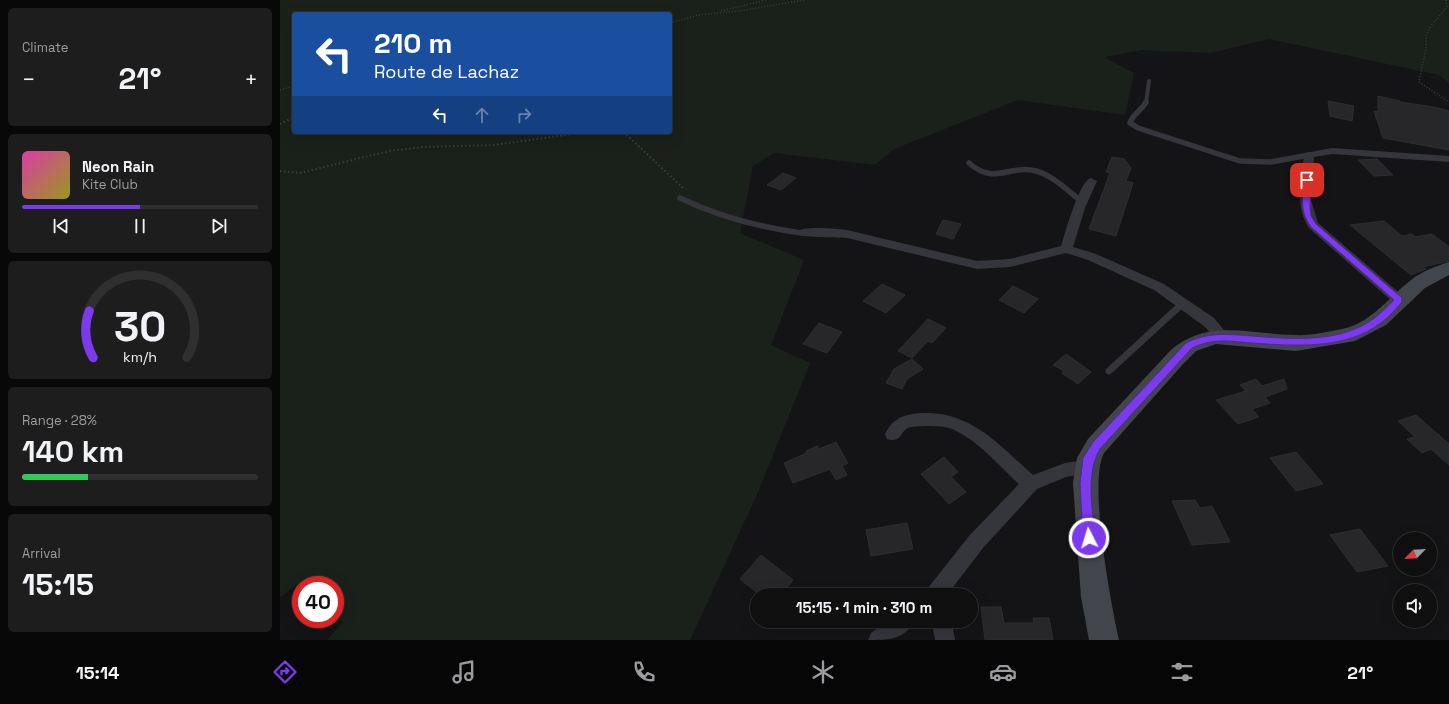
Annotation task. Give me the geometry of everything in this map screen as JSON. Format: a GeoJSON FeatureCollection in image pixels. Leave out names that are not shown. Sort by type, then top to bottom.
{"type":"FeatureCollection","features":[{"type":"Feature","properties":{"kind":"street"},"geometry":{"type":"LineString","coordinates":[[1399,300],[1313,225],[1307,216],[1306,190],[1309,155],[1332,151],[1449,159]]}},
{"type":"Feature","properties":{"kind":"street"},"geometry":{"type":"LineString","coordinates":[[1066,249],[1082,202],[1091,181]]}},
{"type":"Feature","properties":{"kind":"street"},"geometry":{"type":"LineString","coordinates":[[801,233],[830,232],[847,234],[977,265],[1010,263],[1066,249],[1092,257],[1160,287],[1209,322],[1222,336]]}},
{"type":"Feature","properties":{"kind":"street"},"geometry":{"type":"LineString","coordinates":[[1104,640],[1095,597],[1086,509],[1087,471],[1089,458],[1096,446],[1177,357],[1189,346],[1199,340],[1222,336],[1277,343],[1296,343],[1331,340],[1348,336],[1379,320],[1399,300],[1431,276],[1449,268]]}},
{"type":"Feature","properties":{"kind":"street"},"geometry":{"type":"LineString","coordinates":[[893,434],[897,425],[909,420],[930,420],[956,423],[973,434],[1031,484]]}},
{"type":"Feature","properties":{"kind":"street"},"geometry":{"type":"LineString","coordinates":[[940,588],[976,542],[1031,484],[1065,470],[1078,468],[1087,471]]}},
{"type":"Feature","properties":{"kind":"street"},"geometry":{"type":"LineString","coordinates":[[878,640],[894,628]]}},
{"type":"Feature","properties":{"kind":"street"},"geometry":{"type":"LineString","coordinates":[[943,628],[945,640]]}},
{"type":"Feature","properties":{"kind":"lane"},"geometry":{"type":"LineString","coordinates":[[1149,81],[1147,104],[1131,118],[1130,124],[1138,128],[1240,161],[1271,162],[1309,155]]}},
{"type":"Feature","properties":{"kind":"lane"},"geometry":{"type":"LineString","coordinates":[[969,163],[974,169],[983,174],[1035,171],[1052,179],[1082,202]]}},
{"type":"Feature","properties":{"kind":"lane"},"geometry":{"type":"LineString","coordinates":[[680,198],[698,207],[764,228],[801,233]]}},
{"type":"Feature","properties":{"kind":"lane"},"geometry":{"type":"LineString","coordinates":[[1109,371],[1183,303]]}},
{"type":"Feature","properties":{"kind":"path"},"geometry":{"type":"LineString","coordinates":[[672,22],[766,0]]}},
{"type":"Feature","properties":{"kind":"path"},"geometry":{"type":"LineString","coordinates":[[719,12],[739,11],[804,0]]}},
{"type":"Feature","properties":{"kind":"path"},"geometry":{"type":"LineString","coordinates":[[1446,0],[1447,7],[1431,26],[1426,35],[1426,48],[1419,82],[1449,102]]}},
{"type":"Feature","properties":{"kind":"path"},"geometry":{"type":"LineString","coordinates":[[280,90],[292,87]]}},
{"type":"Feature","properties":{"kind":"path"},"geometry":{"type":"LineString","coordinates":[[280,124],[292,118]]}},
{"type":"Feature","properties":{"kind":"path"},"geometry":{"type":"LineString","coordinates":[[280,171],[300,173],[389,151],[423,147],[494,145],[573,134]]}},
{"type":"Feature","properties":{"kind":"path"},"geometry":{"type":"LineString","coordinates":[[624,134],[685,189],[680,198]]}},
{"type":"Feature","properties":{"kind":"shaded area"},"geometry":{"type":"Polygon","coordinates":[[[280,0],[1449,0],[1449,83],[1439,75],[1269,39],[1210,53],[1142,50],[1104,57],[1134,73],[1125,115],[1018,100],[894,149],[875,165],[774,153],[753,166],[740,233],[804,260],[771,345],[810,363],[759,490],[690,640],[327,640],[338,628],[344,628],[344,576],[292,576],[292,588],[280,598],[280,0]]]}},
{"type":"Feature","properties":{"kind":"building"},"geometry":{"type":"Polygon","coordinates":[[[1378,96],[1400,102],[1434,107],[1449,111],[1449,150],[1383,138],[1374,111],[1378,112],[1378,96]]]}},
{"type":"Feature","properties":{"kind":"building"},"geometry":{"type":"Polygon","coordinates":[[[1328,101],[1354,106],[1352,121],[1330,116],[1328,101]]]}},
{"type":"Feature","properties":{"kind":"building"},"geometry":{"type":"Polygon","coordinates":[[[1112,157],[1124,159],[1131,168],[1126,181],[1133,183],[1116,236],[1089,229],[1110,173],[1106,172],[1112,157]]]}},
{"type":"Feature","properties":{"kind":"building"},"geometry":{"type":"Polygon","coordinates":[[[1377,159],[1393,175],[1374,176],[1358,160],[1377,159]]]}},
{"type":"Feature","properties":{"kind":"building"},"geometry":{"type":"Polygon","coordinates":[[[783,173],[796,178],[781,190],[767,185],[783,173]]]}},
{"type":"Feature","properties":{"kind":"building"},"geometry":{"type":"Polygon","coordinates":[[[943,220],[961,224],[953,239],[936,234],[943,220]]]}},
{"type":"Feature","properties":{"kind":"building"},"geometry":{"type":"Polygon","coordinates":[[[1384,221],[1402,236],[1412,234],[1415,237],[1432,234],[1449,247],[1449,261],[1423,267],[1426,269],[1411,275],[1350,225],[1384,221]]]}},
{"type":"Feature","properties":{"kind":"building"},"geometry":{"type":"Polygon","coordinates":[[[882,284],[905,295],[886,313],[863,301],[882,284]]]}},
{"type":"Feature","properties":{"kind":"building"},"geometry":{"type":"Polygon","coordinates":[[[1013,286],[1038,299],[1024,313],[999,300],[1013,286]]]}},
{"type":"Feature","properties":{"kind":"building"},"geometry":{"type":"Polygon","coordinates":[[[928,319],[946,328],[932,343],[928,341],[912,358],[898,351],[928,319]]]}},
{"type":"Feature","properties":{"kind":"building"},"geometry":{"type":"Polygon","coordinates":[[[819,323],[842,332],[827,353],[803,344],[819,323]]]}},
{"type":"Feature","properties":{"kind":"building"},"geometry":{"type":"Polygon","coordinates":[[[1066,354],[1091,372],[1078,384],[1062,373],[1064,371],[1053,365],[1066,354]]]}},
{"type":"Feature","properties":{"kind":"building"},"geometry":{"type":"Polygon","coordinates":[[[912,359],[923,369],[907,379],[902,389],[886,383],[894,369],[912,359]]]}},
{"type":"Feature","properties":{"kind":"building"},"geometry":{"type":"Polygon","coordinates":[[[1256,379],[1262,386],[1284,379],[1287,389],[1265,397],[1270,403],[1252,409],[1259,417],[1238,424],[1216,400],[1246,391],[1240,385],[1256,379]]]}},
{"type":"Feature","properties":{"kind":"building"},"geometry":{"type":"Polygon","coordinates":[[[1416,415],[1449,444],[1449,465],[1431,449],[1422,453],[1407,439],[1415,437],[1398,421],[1416,415]]]}},
{"type":"Feature","properties":{"kind":"building"},"geometry":{"type":"Polygon","coordinates":[[[836,442],[848,463],[842,466],[847,475],[836,480],[830,469],[793,483],[784,463],[807,453],[806,451],[817,446],[819,449],[836,442]]]}},
{"type":"Feature","properties":{"kind":"building"},"geometry":{"type":"Polygon","coordinates":[[[1296,452],[1323,484],[1296,491],[1270,458],[1296,452]]]}},
{"type":"Feature","properties":{"kind":"building"},"geometry":{"type":"Polygon","coordinates":[[[944,457],[958,472],[951,477],[966,492],[949,504],[921,474],[944,457]]]}},
{"type":"Feature","properties":{"kind":"building"},"geometry":{"type":"Polygon","coordinates":[[[1195,500],[1200,508],[1212,506],[1230,542],[1192,545],[1172,501],[1195,500]]]}},
{"type":"Feature","properties":{"kind":"building"},"geometry":{"type":"Polygon","coordinates":[[[907,523],[913,549],[871,556],[866,530],[907,523]]]}},
{"type":"Feature","properties":{"kind":"building"},"geometry":{"type":"Polygon","coordinates":[[[1360,529],[1388,566],[1357,572],[1330,535],[1360,529]]]}},
{"type":"Feature","properties":{"kind":"building"},"geometry":{"type":"Polygon","coordinates":[[[761,555],[793,580],[787,588],[751,588],[740,579],[761,555]]]}},
{"type":"Feature","properties":{"kind":"building"},"geometry":{"type":"Polygon","coordinates":[[[981,607],[1001,607],[1004,623],[1034,623],[1033,618],[1049,618],[1053,640],[985,640],[981,607]]]}},
{"type":"Feature","properties":{"kind":"route"},"geometry":{"type":"LineString","coordinates":[[1089,538],[1085,483],[1089,458],[1096,446],[1177,357],[1189,346],[1199,340],[1222,336],[1277,343],[1331,340],[1348,336],[1379,320],[1399,300],[1313,225],[1307,216],[1307,180]]}}]}
